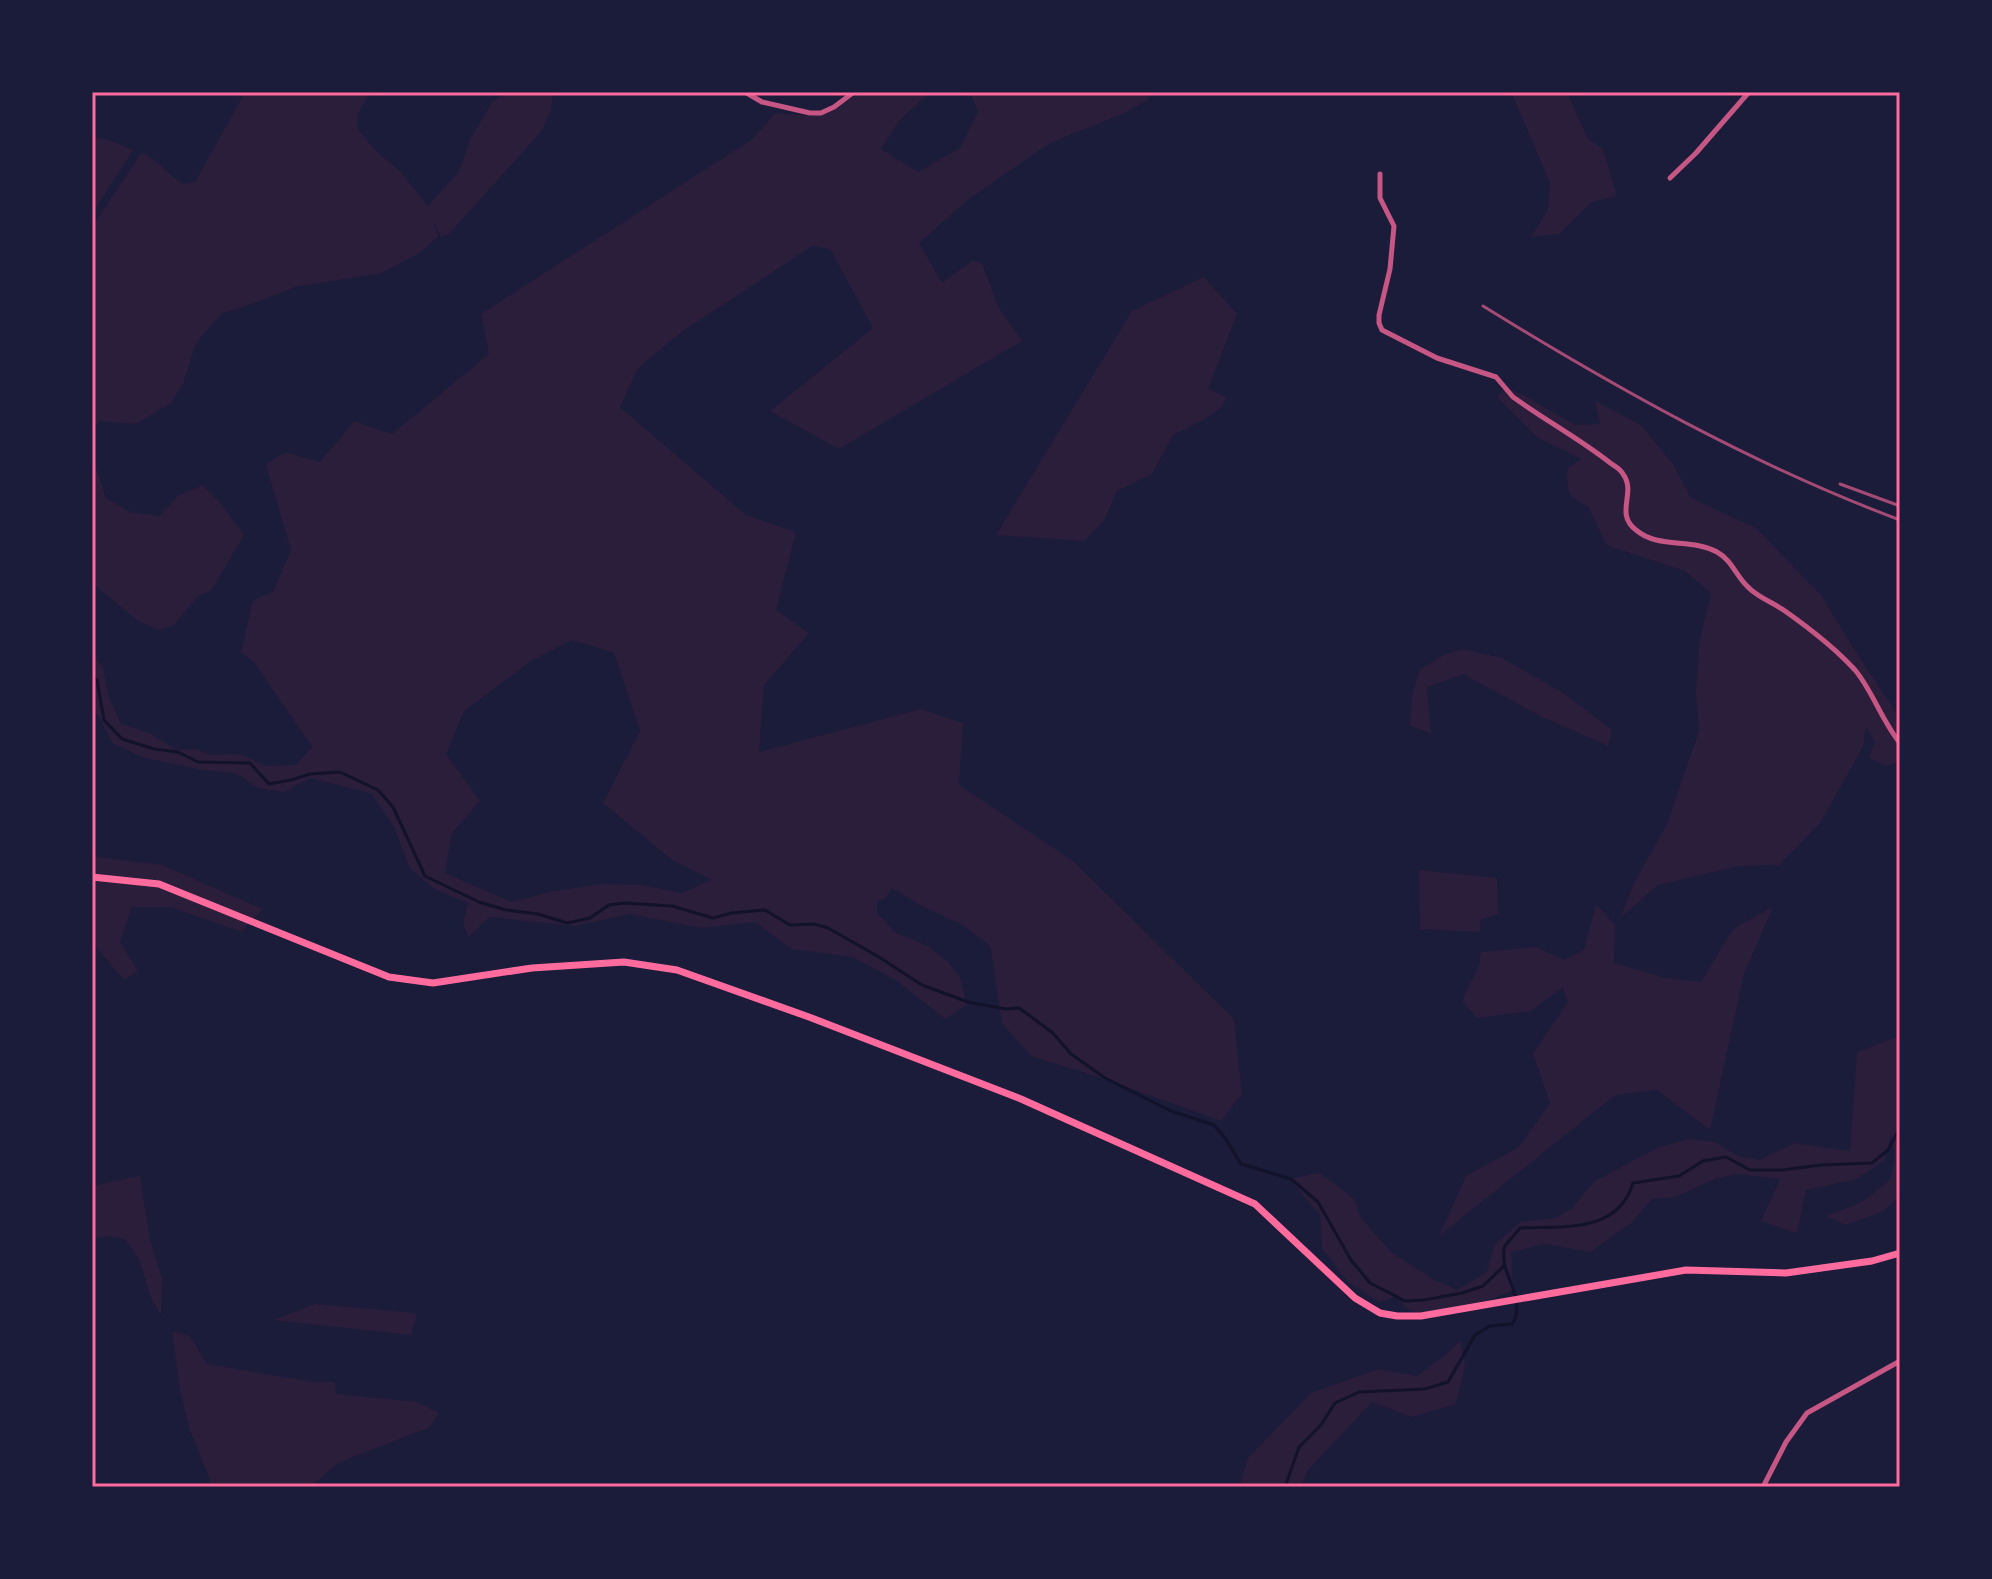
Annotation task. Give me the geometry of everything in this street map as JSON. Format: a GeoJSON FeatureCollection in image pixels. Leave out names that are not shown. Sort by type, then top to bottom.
{"type":"FeatureCollection","features":[{"type":"Feature","properties":{"kind":"main road"},"geometry":{"type":"LineString","coordinates":[[92,877],[159,884],[389,977],[433,983],[532,968],[624,962],[677,970],[1021,1099],[1255,1204],[1355,1298],[1380,1313],[1421,1316],[1686,1270],[1786,1273],[1872,1261],[1900,1253]]}},
{"type":"Feature","properties":{"kind":"street"},"geometry":{"type":"LineString","coordinates":[[745,92],[762,102],[821,113],[854,92]]}},
{"type":"Feature","properties":{"kind":"street"},"geometry":{"type":"LineString","coordinates":[[1670,178],[1749,92]]}},
{"type":"Feature","properties":{"kind":"street"},"geometry":{"type":"LineString","coordinates":[[1380,174],[1380,198],[1394,226],[1390,269],[1379,315],[1382,330],[1437,358],[1496,377],[1513,397],[1620,469],[1628,484],[1625,515],[1632,527],[1653,539],[1704,546],[1727,558],[1751,591],[1784,610],[1848,663],[1900,743]]}},
{"type":"Feature","properties":{"kind":"street"},"geometry":{"type":"LineString","coordinates":[[1763,1487],[1786,1442],[1807,1413],[1900,1361]]}},
{"type":"Feature","properties":{"kind":"shaded area"},"geometry":{"type":"Polygon","coordinates":[[[245,92],[371,92],[358,113],[357,128],[375,150],[399,170],[428,206],[459,171],[470,140],[492,102],[508,92],[553,92],[551,111],[541,132],[449,234],[441,237],[433,219],[438,237],[421,252],[382,273],[295,287],[221,314],[196,343],[183,384],[171,403],[136,424],[99,421],[92,430],[92,227],[141,153],[149,156],[182,184],[195,182],[245,92]]]}},
{"type":"Feature","properties":{"kind":"shaded area"},"geometry":{"type":"Polygon","coordinates":[[[860,92],[930,92],[899,121],[881,149],[918,172],[960,148],[978,112],[970,92],[1149,92],[1148,100],[1120,115],[1050,143],[969,199],[919,243],[942,283],[973,260],[983,265],[998,307],[1022,341],[839,449],[770,411],[873,328],[830,249],[812,246],[683,331],[638,368],[620,407],[746,515],[796,532],[776,610],[809,633],[764,685],[759,752],[921,709],[963,723],[959,785],[1073,861],[1234,1019],[1242,1094],[1221,1121],[1031,1056],[1002,1023],[990,945],[964,926],[892,888],[885,899],[877,901],[877,913],[896,933],[928,946],[948,962],[960,977],[967,1005],[945,1019],[897,981],[853,957],[791,949],[755,922],[701,928],[630,914],[575,926],[489,917],[469,937],[463,923],[468,903],[436,890],[410,869],[394,827],[372,794],[311,778],[284,792],[258,788],[236,773],[202,770],[142,757],[112,743],[92,708],[92,655],[103,667],[109,697],[121,724],[151,734],[177,750],[196,749],[212,755],[239,754],[267,766],[296,765],[312,747],[254,662],[241,653],[253,600],[273,592],[291,550],[266,465],[285,452],[320,462],[354,421],[392,434],[489,354],[481,314],[751,140],[776,113],[813,116],[832,111],[860,92]],[[572,640],[531,661],[464,711],[446,754],[480,801],[452,833],[445,873],[511,902],[601,884],[643,885],[681,893],[712,880],[672,860],[603,803],[640,731],[614,653],[572,640]]]}},
{"type":"Feature","properties":{"kind":"shaded area"},"geometry":{"type":"Polygon","coordinates":[[[1511,92],[1567,92],[1588,139],[1603,149],[1617,196],[1592,202],[1559,234],[1531,237],[1548,209],[1550,183],[1511,92]]]}},
{"type":"Feature","properties":{"kind":"shaded area"},"geometry":{"type":"Polygon","coordinates":[[[92,137],[133,150],[92,214],[92,137]]]}},
{"type":"Feature","properties":{"kind":"shaded area"},"geometry":{"type":"Polygon","coordinates":[[[1204,277],[1237,314],[1208,389],[1227,398],[1221,407],[1204,420],[1173,435],[1152,474],[1117,491],[1104,521],[1084,541],[996,535],[1132,311],[1204,277]]]}},
{"type":"Feature","properties":{"kind":"shaded area"},"geometry":{"type":"Polygon","coordinates":[[[1506,388],[1575,425],[1600,424],[1595,401],[1641,425],[1673,464],[1691,498],[1756,528],[1821,595],[1895,711],[1900,726],[1900,762],[1885,766],[1869,757],[1875,742],[1866,727],[1863,747],[1820,823],[1779,865],[1739,866],[1658,885],[1620,918],[1634,883],[1667,824],[1699,731],[1696,691],[1699,644],[1711,593],[1685,571],[1606,545],[1589,508],[1570,495],[1568,469],[1582,459],[1538,438],[1497,397],[1506,388]]]}},
{"type":"Feature","properties":{"kind":"shaded area"},"geometry":{"type":"Polygon","coordinates":[[[92,455],[106,498],[130,512],[159,516],[179,495],[203,485],[244,535],[211,591],[198,596],[173,626],[158,630],[137,620],[97,587],[92,579],[92,455]]]}},
{"type":"Feature","properties":{"kind":"shaded area"},"geometry":{"type":"Polygon","coordinates":[[[1463,649],[1502,658],[1565,694],[1612,730],[1608,746],[1540,716],[1463,674],[1427,687],[1431,733],[1410,726],[1412,696],[1420,669],[1446,654],[1463,649]]]}},
{"type":"Feature","properties":{"kind":"shaded area"},"geometry":{"type":"Polygon","coordinates":[[[92,849],[97,857],[162,865],[263,909],[241,932],[171,907],[132,907],[120,942],[138,971],[124,980],[92,942],[92,849]]]}},
{"type":"Feature","properties":{"kind":"shaded area"},"geometry":{"type":"Polygon","coordinates":[[[1419,870],[1497,878],[1498,914],[1480,920],[1480,932],[1420,929],[1419,870]]]}},
{"type":"Feature","properties":{"kind":"shaded area"},"geometry":{"type":"Polygon","coordinates":[[[1596,904],[1615,925],[1614,963],[1666,978],[1701,982],[1733,929],[1773,907],[1744,974],[1710,1130],[1657,1090],[1615,1095],[1439,1236],[1466,1176],[1519,1147],[1550,1103],[1533,1053],[1568,1002],[1563,987],[1531,1011],[1477,1018],[1462,1001],[1479,965],[1481,952],[1536,947],[1564,960],[1584,950],[1596,904]]]}},
{"type":"Feature","properties":{"kind":"shaded area"},"geometry":{"type":"Polygon","coordinates":[[[1900,1036],[1900,1196],[1884,1211],[1845,1225],[1827,1216],[1862,1202],[1890,1180],[1895,1157],[1891,1135],[1884,1161],[1854,1180],[1806,1190],[1797,1233],[1761,1221],[1780,1179],[1737,1174],[1717,1178],[1675,1197],[1652,1199],[1631,1223],[1591,1252],[1545,1244],[1511,1252],[1513,1290],[1485,1302],[1418,1313],[1406,1308],[1397,1296],[1380,1302],[1348,1282],[1322,1248],[1320,1215],[1289,1179],[1320,1173],[1354,1199],[1361,1218],[1392,1253],[1457,1290],[1487,1272],[1494,1246],[1520,1222],[1556,1218],[1572,1208],[1595,1181],[1659,1147],[1689,1139],[1715,1142],[1738,1156],[1759,1160],[1795,1143],[1850,1151],[1857,1052],[1900,1036]]]}},
{"type":"Feature","properties":{"kind":"shaded area"},"geometry":{"type":"Polygon","coordinates":[[[140,1176],[150,1239],[162,1279],[161,1315],[151,1298],[139,1259],[125,1239],[107,1236],[92,1239],[92,1186],[140,1176]]]}},
{"type":"Feature","properties":{"kind":"shaded area"},"geometry":{"type":"Polygon","coordinates":[[[315,1304],[417,1313],[411,1335],[273,1320],[315,1304]]]}},
{"type":"Feature","properties":{"kind":"shaded area"},"geometry":{"type":"Polygon","coordinates":[[[172,1331],[190,1336],[207,1364],[314,1382],[335,1382],[336,1394],[417,1402],[439,1413],[430,1427],[338,1463],[310,1487],[210,1487],[190,1431],[180,1390],[172,1331]]]}},
{"type":"Feature","properties":{"kind":"shaded area"},"geometry":{"type":"Polygon","coordinates":[[[1460,1341],[1465,1366],[1456,1404],[1412,1417],[1372,1402],[1308,1470],[1301,1487],[1239,1487],[1248,1458],[1311,1393],[1378,1369],[1417,1376],[1460,1341]]]}},
{"type":"Feature","properties":{"kind":"waterway"},"geometry":{"type":"LineString","coordinates":[[92,677],[97,680],[104,720],[122,739],[154,749],[178,752],[198,762],[250,763],[269,784],[310,774],[340,772],[378,790],[393,807],[425,876],[479,902],[567,923],[590,918],[609,905],[624,903],[672,906],[713,918],[765,910],[790,925],[814,924],[828,928],[922,985],[968,1002],[1006,1009],[1019,1008],[1053,1033],[1071,1054],[1105,1078],[1171,1111],[1214,1125],[1241,1164],[1291,1179],[1318,1202],[1351,1260],[1370,1283],[1405,1301],[1462,1293],[1483,1286],[1505,1265]]}},
{"type":"Feature","properties":{"kind":"waterway"},"geometry":{"type":"LineString","coordinates":[[1285,1487],[1299,1447],[1321,1425],[1335,1403],[1359,1392],[1425,1389],[1448,1382],[1475,1335],[1490,1326],[1512,1324],[1517,1303],[1504,1264],[1504,1247],[1520,1228],[1570,1226],[1602,1219],[1626,1199],[1633,1183],[1679,1176],[1703,1161],[1726,1157],[1750,1170],[1872,1163],[1888,1150],[1900,1130]]}},
{"type":"Feature","properties":{"kind":"railway"},"geometry":{"type":"LineString","coordinates":[[1483,306],[1686,423],[1792,475],[1900,520]]}},
{"type":"Feature","properties":{"kind":"railway"},"geometry":{"type":"LineString","coordinates":[[1840,484],[1900,506]]}}]}
